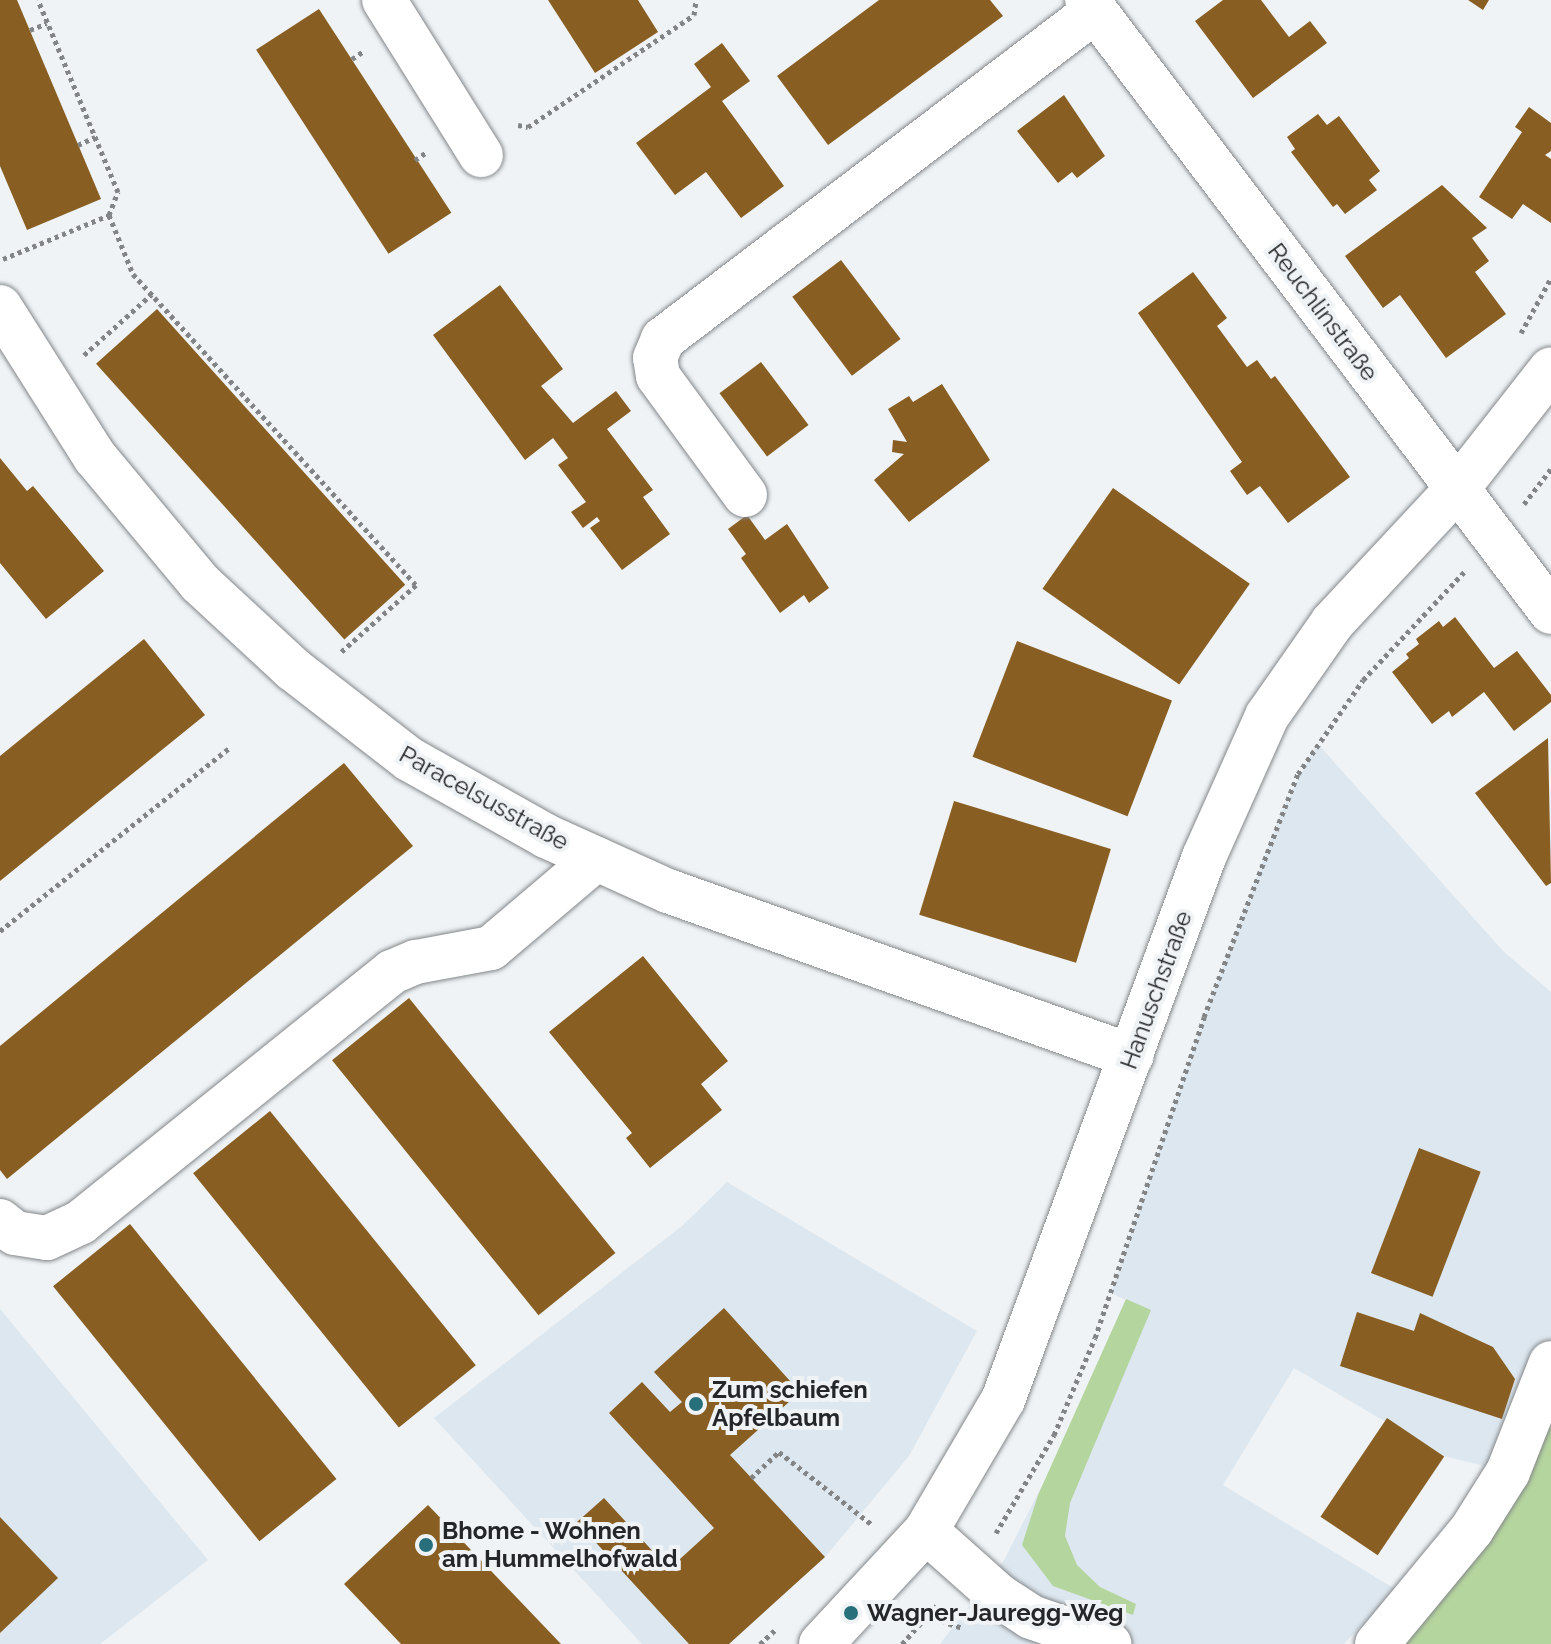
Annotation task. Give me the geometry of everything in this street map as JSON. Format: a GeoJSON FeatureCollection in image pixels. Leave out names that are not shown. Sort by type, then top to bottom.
{"type":"FeatureCollection","features":[{"type":"Feature","properties":{"kind":"street"},"geometry":{"type":"LineString","coordinates":[[384,0],[491,138]]}},
{"type":"Feature","properties":{"kind":"street","name":"Reuchlinstraße"},"geometry":{"type":"LineString","coordinates":[[745,495],[658,376],[655,358],[663,339],[1091,6],[1551,612]]}},
{"type":"Feature","properties":{"kind":"street","name":"Paracelsusstraße"},"geometry":{"type":"LineString","coordinates":[[0,307],[59,405],[132,507],[200,583],[293,669],[409,759],[596,859],[668,891],[1132,1056]]}},
{"type":"Feature","properties":{"kind":"street","name":"Hanuschstraße"},"geometry":{"type":"LineString","coordinates":[[821,1644],[926,1531],[976,1454],[1028,1341],[1204,857],[1267,716],[1332,623],[1457,489],[1534,356]]}},
{"type":"Feature","properties":{"kind":"street"},"geometry":{"type":"LineString","coordinates":[[0,1221],[15,1233],[47,1238],[81,1222],[392,972],[491,948],[596,859]]}},
{"type":"Feature","properties":{"kind":"street"},"geometry":{"type":"LineString","coordinates":[[1377,1644],[1472,1529],[1508,1472],[1551,1363]]}},
{"type":"Feature","properties":{"kind":"street"},"geometry":{"type":"LineString","coordinates":[[926,1531],[970,1571],[1031,1617],[1109,1644]]}},
{"type":"Feature","properties":{"kind":"path"},"geometry":{"type":"LineString","coordinates":[[38,0],[118,192],[109,215],[133,274],[283,444],[416,585],[337,656]]}},
{"type":"Feature","properties":{"kind":"path"},"geometry":{"type":"LineString","coordinates":[[491,138],[528,127],[694,15],[696,0]]}},
{"type":"Feature","properties":{"kind":"path"},"geometry":{"type":"LineString","coordinates":[[30,30],[47,22]]}},
{"type":"Feature","properties":{"kind":"path"},"geometry":{"type":"LineString","coordinates":[[78,145],[96,137]]}},
{"type":"Feature","properties":{"kind":"path"},"geometry":{"type":"LineString","coordinates":[[2,260],[109,215]]}},
{"type":"Feature","properties":{"kind":"path"},"geometry":{"type":"LineString","coordinates":[[1534,356],[1551,278]]}},
{"type":"Feature","properties":{"kind":"path"},"geometry":{"type":"LineString","coordinates":[[75,363],[152,294]]}},
{"type":"Feature","properties":{"kind":"path"},"geometry":{"type":"LineString","coordinates":[[1534,493],[1551,469]]}},
{"type":"Feature","properties":{"kind":"path"},"geometry":{"type":"LineString","coordinates":[[364,539],[370,534]]}},
{"type":"Feature","properties":{"kind":"path"},"geometry":{"type":"LineString","coordinates":[[902,1644],[970,1571],[1054,1435],[1089,1352],[1204,1017],[1298,774],[1363,680],[1468,568]]}},
{"type":"Feature","properties":{"kind":"path"},"geometry":{"type":"LineString","coordinates":[[0,931],[229,748]]}},
{"type":"Feature","properties":{"kind":"path"},"geometry":{"type":"LineString","coordinates":[[751,1478],[779,1452],[877,1529]]}},
{"type":"Feature","properties":{"kind":"shaded area"},"geometry":{"type":"Polygon","coordinates":[[[1317,743],[1503,951],[1551,992],[1551,1357],[1508,1472],[1444,1456],[1294,1368],[1223,1485],[1395,1589],[1344,1644],[940,1644],[1003,1562],[1065,1441],[1126,1300],[1111,1293],[1204,1017],[1281,813],[1317,743]]]}},
{"type":"Feature","properties":{"kind":"shaded area","name":"Zum schiefen Apfelbaum"},"geometry":{"type":"Polygon","coordinates":[[[727,1182],[977,1331],[909,1456],[825,1557],[729,1644],[642,1644],[434,1418],[682,1226],[727,1182]]]}},
{"type":"Feature","properties":{"kind":"shaded area"},"geometry":{"type":"Polygon","coordinates":[[[0,1309],[208,1560],[100,1644],[0,1644],[0,1309]]]}},
{"type":"Feature","properties":{"kind":"green space"},"geometry":{"type":"Polygon","coordinates":[[[1126,1299],[1151,1310],[1070,1503],[1065,1536],[1077,1565],[1100,1587],[1136,1604],[1133,1615],[1053,1586],[1022,1545],[1038,1495],[1126,1299]]]}},
{"type":"Feature","properties":{"kind":"green space"},"geometry":{"type":"Polygon","coordinates":[[[1551,1425],[1551,1644],[1404,1644],[1477,1549],[1551,1425]]]}},
{"type":"Feature","properties":{"kind":"building"},"geometry":{"type":"Polygon","coordinates":[[[0,0],[17,0],[101,199],[27,230],[0,166],[0,0]]]}},
{"type":"Feature","properties":{"kind":"building"},"geometry":{"type":"Polygon","coordinates":[[[548,0],[638,0],[658,32],[595,73],[548,0]]]}},
{"type":"Feature","properties":{"kind":"building"},"geometry":{"type":"Polygon","coordinates":[[[879,0],[990,0],[1003,16],[828,145],[777,76],[879,0]]]}},
{"type":"Feature","properties":{"kind":"building"},"geometry":{"type":"Polygon","coordinates":[[[1223,0],[1261,0],[1289,37],[1310,21],[1327,43],[1253,98],[1195,21],[1223,0]]]}},
{"type":"Feature","properties":{"kind":"building"},"geometry":{"type":"Polygon","coordinates":[[[1468,0],[1489,0],[1483,10],[1468,0]]]}},
{"type":"Feature","properties":{"kind":"building"},"geometry":{"type":"Polygon","coordinates":[[[319,9],[451,213],[388,254],[256,50],[319,9]]]}},
{"type":"Feature","properties":{"kind":"building"},"geometry":{"type":"Polygon","coordinates":[[[722,43],[750,81],[722,101],[784,186],[741,218],[706,172],[675,195],[636,143],[711,87],[694,64],[722,43]]]}},
{"type":"Feature","properties":{"kind":"building"},"geometry":{"type":"Polygon","coordinates":[[[1064,95],[1105,156],[1077,178],[1072,172],[1058,183],[1017,131],[1064,95]]]}},
{"type":"Feature","properties":{"kind":"building"},"geometry":{"type":"Polygon","coordinates":[[[1529,107],[1551,123],[1551,151],[1545,155],[1551,159],[1551,223],[1523,204],[1512,219],[1479,197],[1522,132],[1515,127],[1529,107]]]}},
{"type":"Feature","properties":{"kind":"building"},"geometry":{"type":"Polygon","coordinates":[[[1318,114],[1327,125],[1339,116],[1380,171],[1369,180],[1377,190],[1345,214],[1337,204],[1333,207],[1291,152],[1295,149],[1287,137],[1318,114]]]}},
{"type":"Feature","properties":{"kind":"building"},"geometry":{"type":"Polygon","coordinates":[[[1442,185],[1487,228],[1472,238],[1489,261],[1475,272],[1506,314],[1446,358],[1400,295],[1383,308],[1345,256],[1442,185]]]}},
{"type":"Feature","properties":{"kind":"building"},"geometry":{"type":"Polygon","coordinates":[[[841,260],[901,339],[852,376],[792,297],[841,260]]]}},
{"type":"Feature","properties":{"kind":"building"},"geometry":{"type":"Polygon","coordinates":[[[1193,272],[1227,318],[1217,326],[1247,367],[1257,360],[1271,379],[1275,376],[1350,477],[1288,523],[1260,486],[1247,495],[1230,471],[1242,462],[1138,313],[1193,272]]]}},
{"type":"Feature","properties":{"kind":"building"},"geometry":{"type":"Polygon","coordinates":[[[500,285],[563,369],[541,386],[573,423],[616,391],[631,411],[607,429],[653,490],[643,497],[670,534],[622,570],[590,528],[600,521],[597,517],[583,528],[571,512],[586,502],[558,465],[568,458],[553,438],[525,460],[433,335],[500,285]]]}},
{"type":"Feature","properties":{"kind":"building"},"geometry":{"type":"Polygon","coordinates":[[[157,309],[405,585],[344,640],[96,364],[157,309]]]}},
{"type":"Feature","properties":{"kind":"building"},"geometry":{"type":"Polygon","coordinates":[[[761,362],[809,425],[767,456],[719,393],[761,362]]]}},
{"type":"Feature","properties":{"kind":"building"},"geometry":{"type":"Polygon","coordinates":[[[942,384],[990,460],[909,522],[874,480],[904,454],[892,452],[893,440],[907,442],[888,409],[909,396],[913,402],[942,384]]]}},
{"type":"Feature","properties":{"kind":"building"},"geometry":{"type":"Polygon","coordinates":[[[0,458],[27,491],[33,486],[104,571],[46,619],[0,563],[0,458]]]}},
{"type":"Feature","properties":{"kind":"building"},"geometry":{"type":"Polygon","coordinates":[[[1113,488],[1250,584],[1179,685],[1042,589],[1113,488]]]}},
{"type":"Feature","properties":{"kind":"building"},"geometry":{"type":"Polygon","coordinates":[[[747,515],[765,540],[787,524],[829,588],[809,603],[804,595],[780,613],[741,558],[746,554],[728,529],[747,515]]]}},
{"type":"Feature","properties":{"kind":"building"},"geometry":{"type":"Polygon","coordinates":[[[1455,617],[1494,668],[1517,651],[1551,695],[1551,702],[1514,731],[1484,692],[1452,717],[1449,711],[1432,724],[1392,672],[1409,658],[1406,654],[1419,644],[1416,639],[1439,621],[1443,627],[1455,617]]]}},
{"type":"Feature","properties":{"kind":"building"},"geometry":{"type":"Polygon","coordinates":[[[144,639],[205,715],[0,881],[0,756],[144,639]]]}},
{"type":"Feature","properties":{"kind":"building"},"geometry":{"type":"Polygon","coordinates":[[[1017,641],[1172,700],[1128,816],[973,757],[1017,641]]]}},
{"type":"Feature","properties":{"kind":"building"},"geometry":{"type":"Polygon","coordinates":[[[1548,738],[1551,883],[1546,886],[1475,793],[1548,738]]]}},
{"type":"Feature","properties":{"kind":"building"},"geometry":{"type":"Polygon","coordinates":[[[344,763],[413,846],[7,1179],[0,1170],[0,1046],[344,763]]]}},
{"type":"Feature","properties":{"kind":"building"},"geometry":{"type":"Polygon","coordinates":[[[954,801],[1111,849],[1076,963],[919,915],[954,801]]]}},
{"type":"Feature","properties":{"kind":"building"},"geometry":{"type":"Polygon","coordinates":[[[643,956],[728,1061],[701,1084],[722,1110],[650,1168],[626,1138],[632,1133],[549,1032],[643,956]]]}},
{"type":"Feature","properties":{"kind":"building"},"geometry":{"type":"Polygon","coordinates":[[[409,998],[615,1253],[538,1315],[332,1060],[409,998]]]}},
{"type":"Feature","properties":{"kind":"building"},"geometry":{"type":"Polygon","coordinates":[[[270,1111],[476,1365],[399,1427],[193,1173],[270,1111]]]}},
{"type":"Feature","properties":{"kind":"building"},"geometry":{"type":"Polygon","coordinates":[[[1419,1148],[1481,1172],[1433,1297],[1371,1273],[1419,1148]]]}},
{"type":"Feature","properties":{"kind":"building"},"geometry":{"type":"Polygon","coordinates":[[[130,1224],[336,1479],[259,1541],[53,1286],[130,1224]]]}},
{"type":"Feature","properties":{"kind":"building"},"geometry":{"type":"Polygon","coordinates":[[[724,1308],[800,1392],[730,1455],[825,1557],[729,1644],[689,1644],[577,1522],[604,1498],[669,1569],[714,1528],[609,1413],[642,1382],[670,1412],[682,1402],[654,1372],[724,1308]]]}},
{"type":"Feature","properties":{"kind":"building"},"geometry":{"type":"Polygon","coordinates":[[[1357,1312],[1414,1331],[1420,1313],[1493,1347],[1515,1379],[1502,1419],[1340,1366],[1357,1312]]]}},
{"type":"Feature","properties":{"kind":"building"},"geometry":{"type":"Polygon","coordinates":[[[1387,1418],[1444,1457],[1378,1555],[1320,1517],[1387,1418]]]}},
{"type":"Feature","properties":{"kind":"building","name":"Bhome - Wohnen am Hummelhofwald"},"geometry":{"type":"Polygon","coordinates":[[[428,1505],[561,1644],[401,1644],[344,1584],[428,1505]]]}},
{"type":"Feature","properties":{"kind":"building"},"geometry":{"type":"Polygon","coordinates":[[[0,1517],[58,1578],[0,1633],[0,1517]]]}},
{"type":"Feature","properties":{"kind":"place","name":"Zum schiefen Apfelbaum"},"geometry":{"type":"Point","coordinates":[696,1404]}},
{"type":"Feature","properties":{"kind":"place","name":"Bhome - Wohnen am Hummelhofwald"},"geometry":{"type":"Point","coordinates":[426,1545]}},
{"type":"Feature","properties":{"kind":"place","name":"Wagner-Jauregg-Weg"},"geometry":{"type":"Point","coordinates":[851,1613]}}]}
